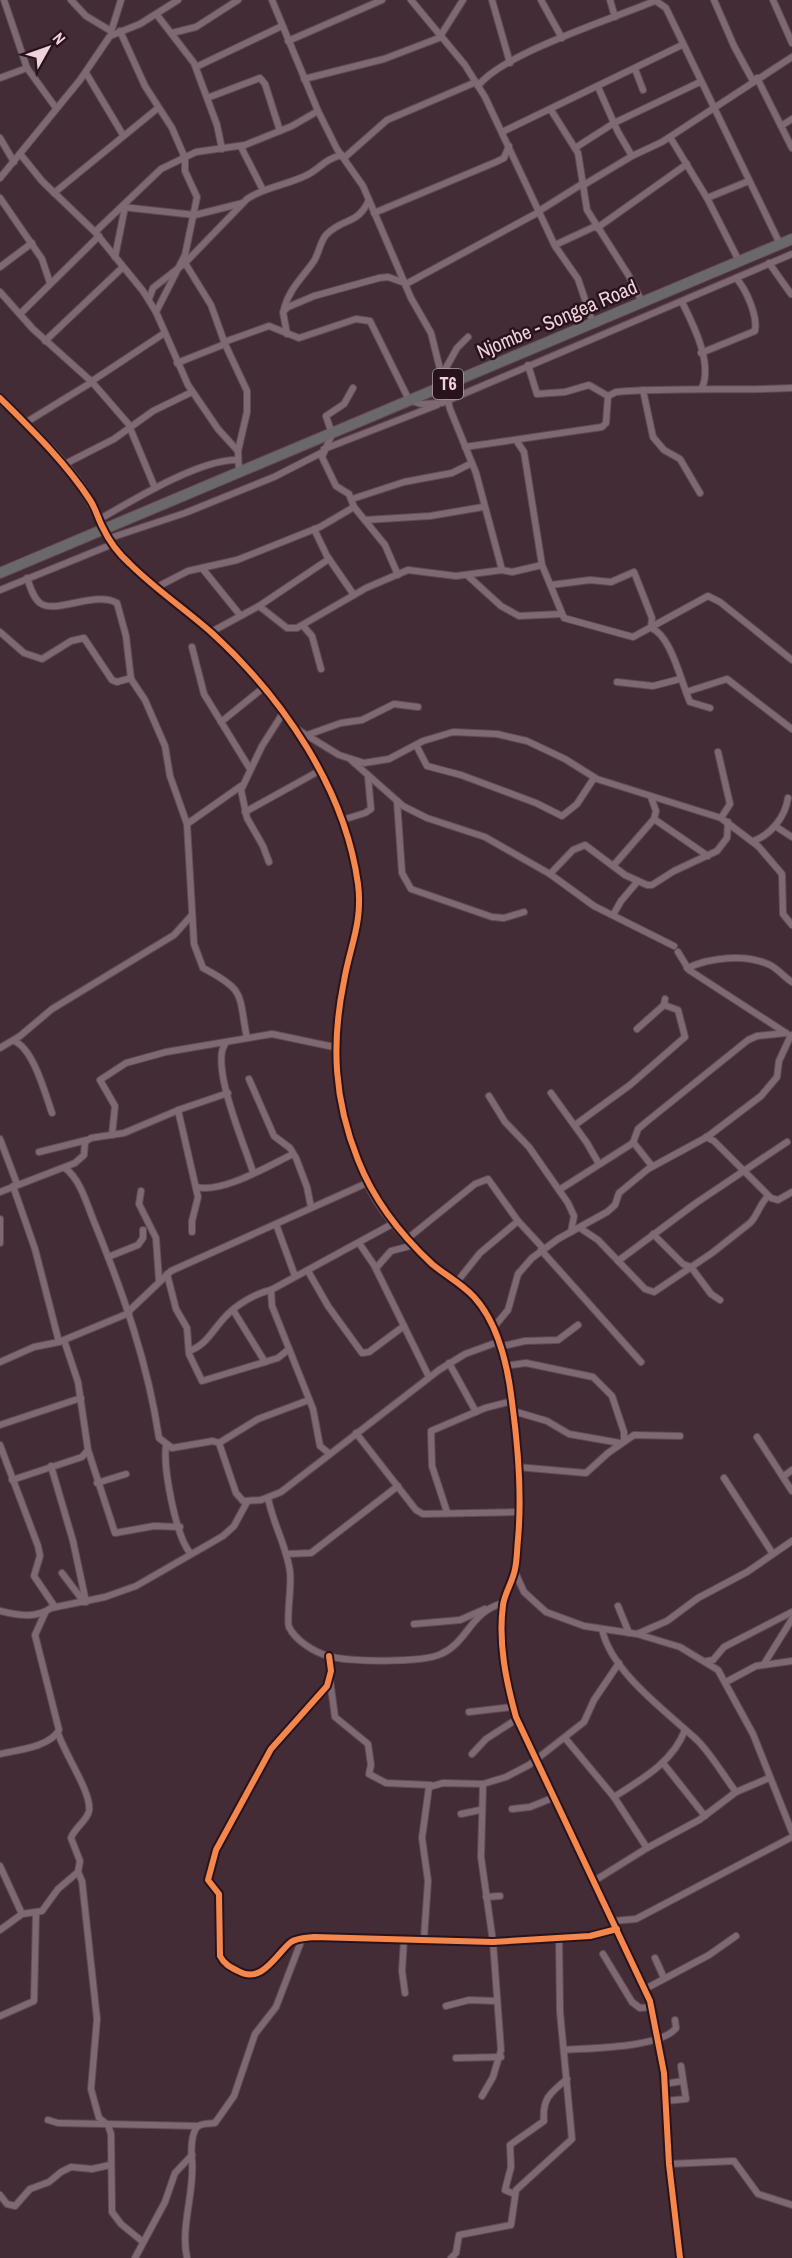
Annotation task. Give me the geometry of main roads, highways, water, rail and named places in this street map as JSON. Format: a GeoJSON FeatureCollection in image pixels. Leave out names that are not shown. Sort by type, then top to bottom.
{"type":"FeatureCollection","features":[{"type":"Feature","properties":{"kind":"highway","name":"Njombe - Songea Road"},"geometry":{"type":"LineString","coordinates":[[0,573],[101,524],[239,473],[422,395],[444,380],[593,323],[792,239]]}}]}
